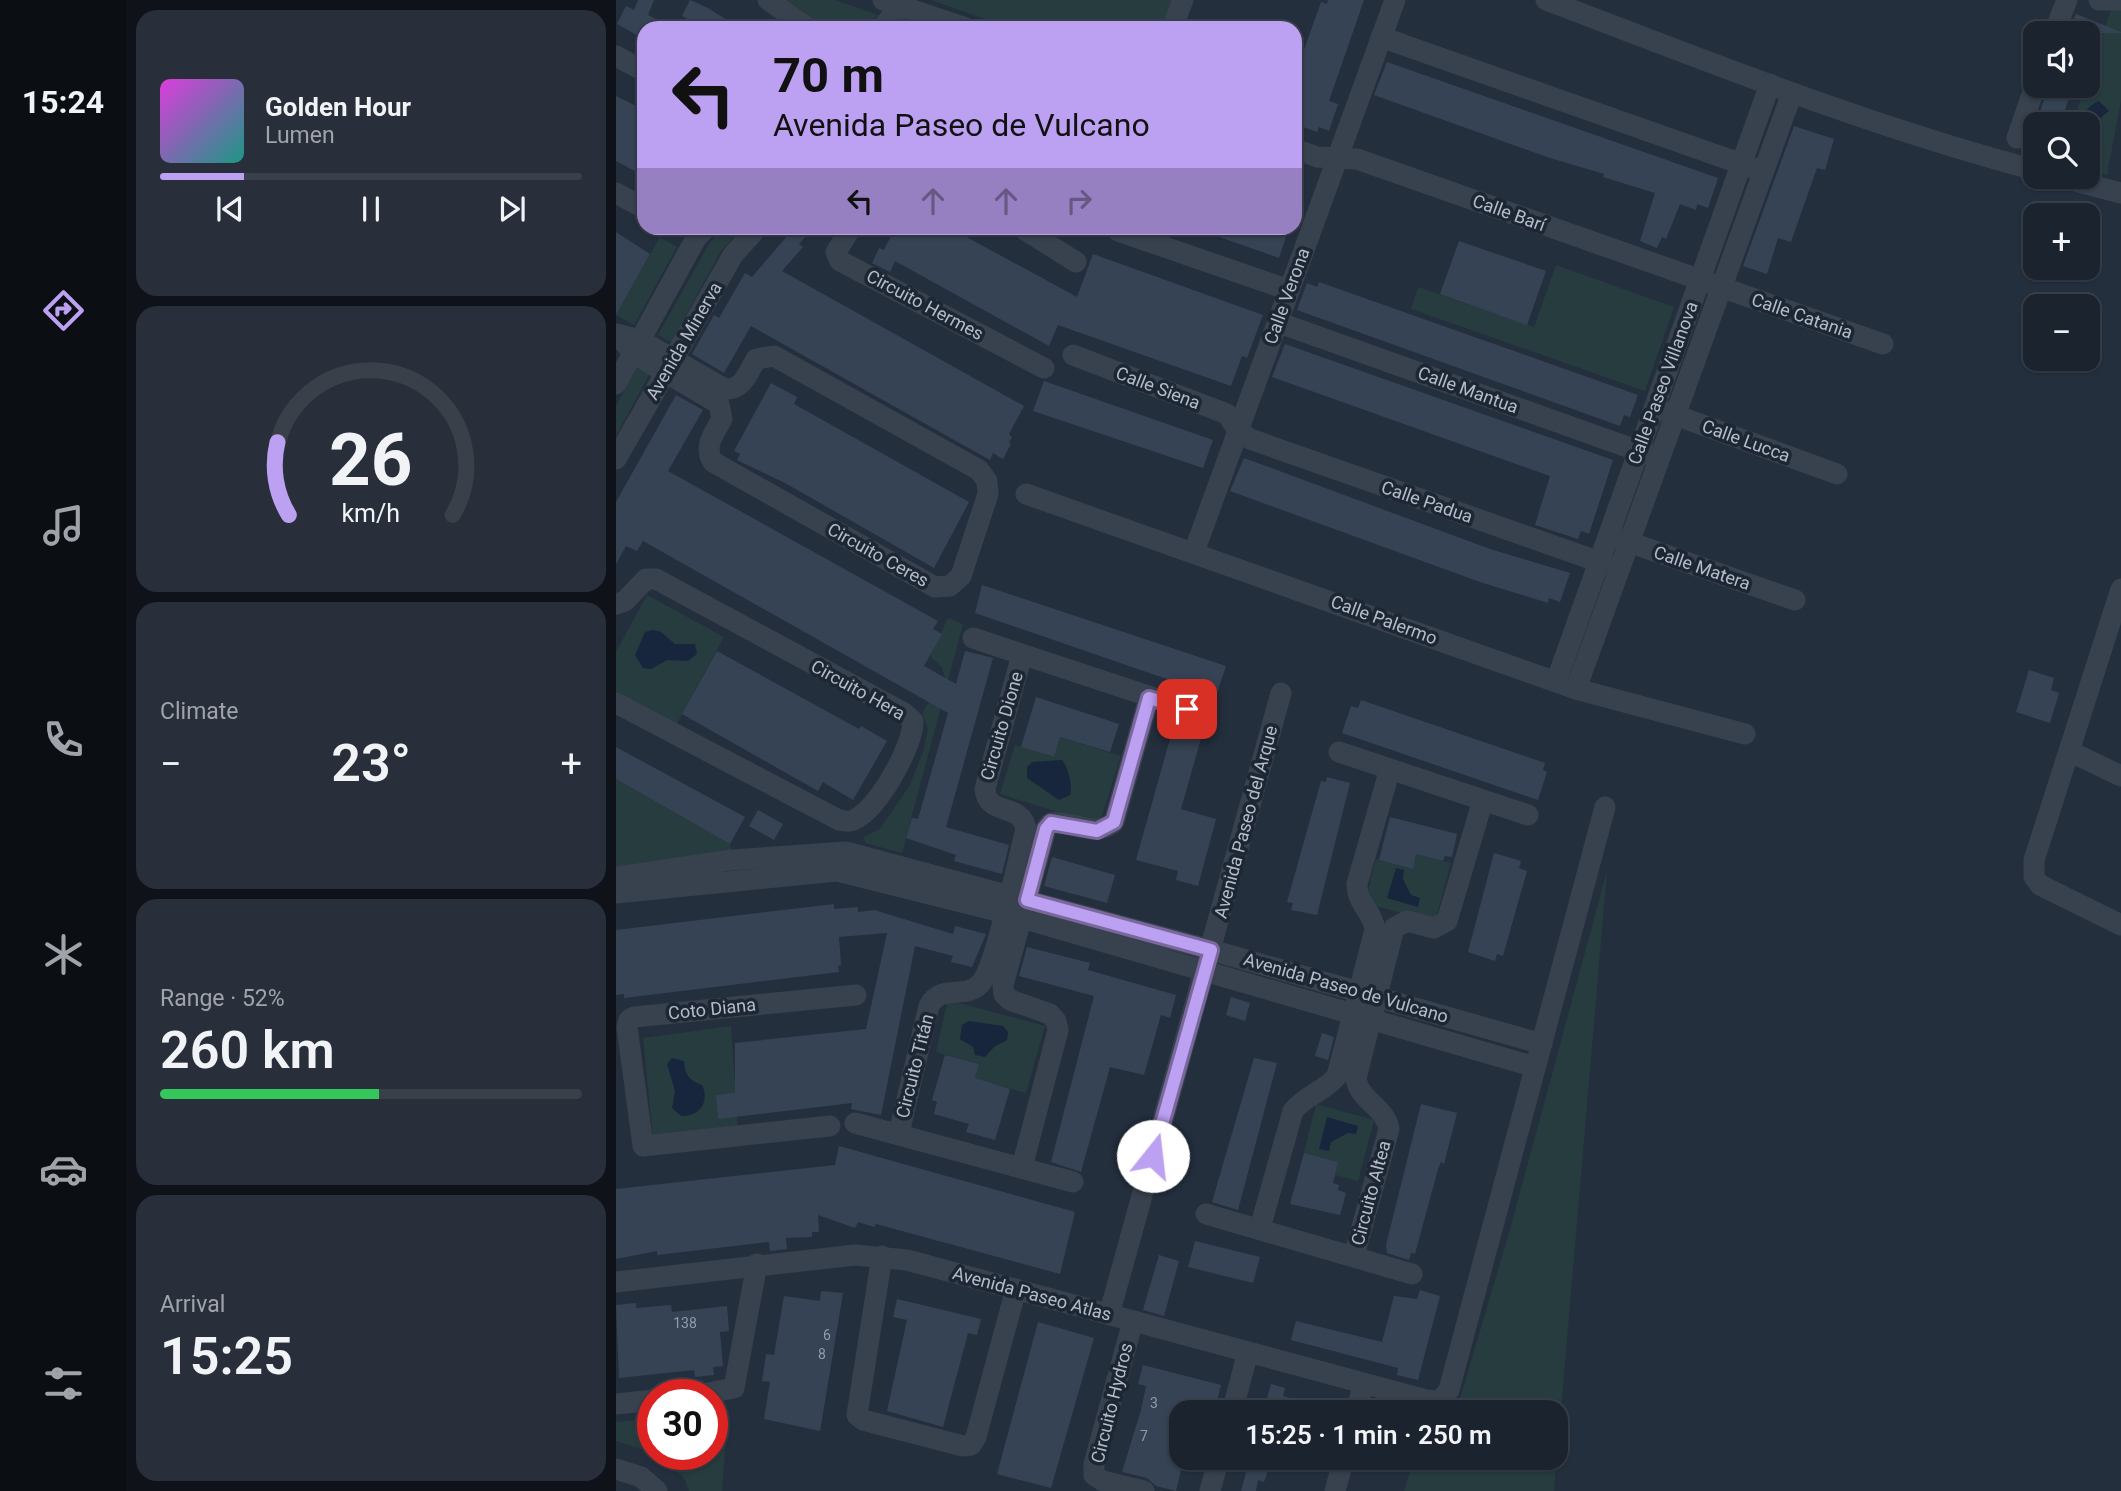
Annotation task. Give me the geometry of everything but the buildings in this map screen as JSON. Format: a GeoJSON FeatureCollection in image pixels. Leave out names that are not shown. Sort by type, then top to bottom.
{"type":"FeatureCollection","features":[{"type":"Feature","properties":{"kind":"street"},"geometry":{"type":"LineString","coordinates":[[768,0],[798,21]]}},
{"type":"Feature","properties":{"kind":"street"},"geometry":{"type":"LineString","coordinates":[[1175,21],[1183,0]]}},
{"type":"Feature","properties":{"kind":"street","name":"Calle Verona"},"geometry":{"type":"LineString","coordinates":[[1194,552],[1395,0]]}},
{"type":"Feature","properties":{"kind":"street"},"geometry":{"type":"LineString","coordinates":[[1546,0],[1792,93],[1966,152],[2023,167]]}},
{"type":"Feature","properties":{"kind":"street"},"geometry":{"type":"LineString","coordinates":[[2059,21],[2068,0],[2078,3],[2087,0]]}},
{"type":"Feature","properties":{"kind":"street"},"geometry":{"type":"LineString","coordinates":[[2098,0],[2121,0]]}},
{"type":"Feature","properties":{"kind":"street"},"geometry":{"type":"LineString","coordinates":[[890,12],[917,21]]}},
{"type":"Feature","properties":{"kind":"street"},"geometry":{"type":"LineString","coordinates":[[1381,37],[1762,172]]}},
{"type":"Feature","properties":{"kind":"street"},"geometry":{"type":"LineString","coordinates":[[616,56],[637,67]]}},
{"type":"Feature","properties":{"kind":"street","name":"Calle Paseo Villanova"},"geometry":{"type":"LineString","coordinates":[[1576,689],[1630,543],[1648,455],[1654,408],[1770,84]]}},
{"type":"Feature","properties":{"kind":"street","name":"Calle Paseo Villanova"},"geometry":{"type":"LineString","coordinates":[[1556,682],[1608,535],[1648,455],[1675,415],[1792,93]]}},
{"type":"Feature","properties":{"kind":"street"},"geometry":{"type":"LineString","coordinates":[[2017,138],[2031,98]]}},
{"type":"Feature","properties":{"kind":"street","name":"Calle Barí"},"geometry":{"type":"LineString","coordinates":[[1302,152],[1317,157],[1357,159],[1720,288]]}},
{"type":"Feature","properties":{"kind":"street"},"geometry":{"type":"LineString","coordinates":[[2100,187],[2121,193]]}},
{"type":"Feature","properties":{"kind":"street"},"geometry":{"type":"LineString","coordinates":[[616,193],[637,204]]}},
{"type":"Feature","properties":{"kind":"street"},"geometry":{"type":"LineString","coordinates":[[616,384],[627,341],[692,235]]}},
{"type":"Feature","properties":{"kind":"street","name":"Avenida Minerva"},"geometry":{"type":"LineString","coordinates":[[616,458],[733,255],[751,235]]}},
{"type":"Feature","properties":{"kind":"street","name":"Circuito Hermes"},"geometry":{"type":"LineString","coordinates":[[845,235],[836,252],[840,261],[1044,368]]}},
{"type":"Feature","properties":{"kind":"street"},"geometry":{"type":"LineString","coordinates":[[1033,235],[1076,262]]}},
{"type":"Feature","properties":{"kind":"street"},"geometry":{"type":"LineString","coordinates":[[1130,235],[1289,290]]}},
{"type":"Feature","properties":{"kind":"street","name":"Calle Catania"},"geometry":{"type":"LineString","coordinates":[[1720,288],[1883,344]]}},
{"type":"Feature","properties":{"kind":"street","name":"Calle Mantua"},"geometry":{"type":"LineString","coordinates":[[1277,322],[1648,455]]}},
{"type":"Feature","properties":{"kind":"street"},"geometry":{"type":"LineString","coordinates":[[627,341],[669,366]]}},
{"type":"Feature","properties":{"kind":"street","name":"Circuito Ceres"},"geometry":{"type":"LineString","coordinates":[[763,355],[774,356],[979,470],[987,481],[988,494],[961,576],[950,586],[935,587],[713,462],[708,454],[708,444],[722,419],[719,404],[669,366],[725,389],[734,390],[756,359],[763,355]]}},
{"type":"Feature","properties":{"kind":"street","name":"Calle Siena"},"geometry":{"type":"LineString","coordinates":[[1073,355],[1227,414],[1237,429]]}},
{"type":"Feature","properties":{"kind":"street","name":"Calle Lucca"},"geometry":{"type":"LineString","coordinates":[[1654,408],[1837,474]]}},
{"type":"Feature","properties":{"kind":"street","name":"Calle Padua"},"geometry":{"type":"LineString","coordinates":[[1237,429],[1250,439],[1620,570]]}},
{"type":"Feature","properties":{"kind":"street","name":"Calle Palermo"},"geometry":{"type":"LineString","coordinates":[[1026,494],[1576,689],[1745,734]]}},
{"type":"Feature","properties":{"kind":"street","name":"Calle Matera"},"geometry":{"type":"LineString","coordinates":[[1608,535],[1795,600]]}},
{"type":"Feature","properties":{"kind":"street","name":"Circuito Hera"},"geometry":{"type":"LineString","coordinates":[[616,604],[625,601],[646,579],[656,579],[904,713],[913,721],[914,734],[890,783],[850,821],[839,820],[616,703]]}},
{"type":"Feature","properties":{"kind":"street"},"geometry":{"type":"LineString","coordinates":[[2121,589],[2117,613],[2034,860],[2034,877],[2040,885],[2121,925]]}},
{"type":"Feature","properties":{"kind":"street","name":"Circuito Dione"},"geometry":{"type":"LineString","coordinates":[[973,638],[1206,715]]}},
{"type":"Feature","properties":{"kind":"street","name":"Circuito Dione"},"geometry":{"type":"LineString","coordinates":[[1016,906],[1025,820],[1019,814],[991,806],[985,798],[985,789],[1022,655]]}},
{"type":"Feature","properties":{"kind":"street","name":"Avenida Paseo del Arque"},"geometry":{"type":"LineString","coordinates":[[1109,1315],[1281,693]]}},
{"type":"Feature","properties":{"kind":"street"},"geometry":{"type":"LineString","coordinates":[[1022,1167],[1058,1030],[1056,1021],[1050,1014],[1010,1000],[1004,994],[1003,985],[1016,906],[1046,829],[1051,823],[1097,831],[1114,822],[1149,698]]}},
{"type":"Feature","properties":{"kind":"street"},"geometry":{"type":"LineString","coordinates":[[2069,751],[2121,776]]}},
{"type":"Feature","properties":{"kind":"street"},"geometry":{"type":"LineString","coordinates":[[1339,752],[1528,815]]}},
{"type":"Feature","properties":{"kind":"street"},"geometry":{"type":"LineString","coordinates":[[1368,994],[1375,930],[1370,911],[1359,901],[1357,884],[1390,769]]}},
{"type":"Feature","properties":{"kind":"street"},"geometry":{"type":"LineString","coordinates":[[1260,1228],[1293,1111],[1302,1099],[1331,1084],[1337,1076],[1394,928],[1407,921],[1434,928],[1447,921],[1483,800]]}},
{"type":"Feature","properties":{"kind":"street"},"geometry":{"type":"LineString","coordinates":[[1535,1067],[1605,807]]}},
{"type":"Feature","properties":{"kind":"street","name":"Avenida Paseo de Vulcano"},"geometry":{"type":"LineString","coordinates":[[616,893],[732,870]]}},
{"type":"Feature","properties":{"kind":"street","name":"Avenida Paseo de Vulcano"},"geometry":{"type":"LineString","coordinates":[[616,877],[732,870],[836,871],[1016,906],[1211,950],[1542,1044]]}},
{"type":"Feature","properties":{"kind":"street","name":"Avenida Paseo de Vulcano"},"geometry":{"type":"LineString","coordinates":[[1016,906],[1205,971],[1535,1067]]}},
{"type":"Feature","properties":{"kind":"street","name":"Circuito Titán"},"geometry":{"type":"LineString","coordinates":[[1016,906],[979,986],[941,993],[929,1006],[899,1133],[1073,1182]]}},
{"type":"Feature","properties":{"kind":"street","name":"Coto Diana"},"geometry":{"type":"LineString","coordinates":[[830,1126],[650,1148],[643,1146],[625,1089],[627,1027],[629,1020],[634,1017],[856,995]]}},
{"type":"Feature","properties":{"kind":"street","name":"Circuito Altea"},"geometry":{"type":"LineString","coordinates":[[1354,1256],[1389,1129],[1387,1117],[1357,1087],[1362,1016]]}},
{"type":"Feature","properties":{"kind":"street","name":"Avenida Paseo Atlas"},"geometry":{"type":"LineString","coordinates":[[616,1282],[855,1255],[883,1256],[1016,1289],[1364,1384],[1440,1401],[1449,1391],[1535,1067]]}},
{"type":"Feature","properties":{"kind":"street"},"geometry":{"type":"LineString","coordinates":[[855,1123],[899,1133]]}},
{"type":"Feature","properties":{"kind":"street","name":"Circuito Altea"},"geometry":{"type":"LineString","coordinates":[[1206,1214],[1412,1274]]}},
{"type":"Feature","properties":{"kind":"street"},"geometry":{"type":"LineString","coordinates":[[883,1256],[857,1415],[863,1420],[962,1446],[971,1445],[975,1437],[1016,1289]]}},
{"type":"Feature","properties":{"kind":"street"},"geometry":{"type":"LineString","coordinates":[[728,1389],[734,1388],[757,1265]]}},
{"type":"Feature","properties":{"kind":"street","name":"Circuito Hydros"},"geometry":{"type":"LineString","coordinates":[[1133,1321],[1094,1464],[1094,1475],[1103,1481],[1143,1491]]}},
{"type":"Feature","properties":{"kind":"street"},"geometry":{"type":"LineString","coordinates":[[1235,1400],[1248,1352]]}},
{"type":"Feature","properties":{"kind":"street"},"geometry":{"type":"LineString","coordinates":[[1359,1400],[1364,1384]]}},
{"type":"Feature","properties":{"kind":"street"},"geometry":{"type":"LineString","coordinates":[[616,1404],[637,1402]]}},
{"type":"Feature","properties":{"kind":"street"},"geometry":{"type":"LineString","coordinates":[[616,1469],[641,1477],[657,1491]]}},
{"type":"Feature","properties":{"kind":"street"},"geometry":{"type":"LineString","coordinates":[[1210,1491],[1216,1470]]}},
{"type":"Feature","properties":{"kind":"street"},"geometry":{"type":"LineString","coordinates":[[1335,1491],[1341,1470]]}},
{"type":"Feature","properties":{"kind":"green space"},"geometry":{"type":"Polygon","coordinates":[[[781,0],[835,0],[878,15],[872,21],[815,21],[781,0]]]}},
{"type":"Feature","properties":{"kind":"green space"},"geometry":{"type":"Polygon","coordinates":[[[931,0],[1176,0],[1168,21],[990,21],[931,0]]]}},
{"type":"Feature","properties":{"kind":"green space"},"geometry":{"type":"Polygon","coordinates":[[[2121,9],[2121,100],[2107,175],[2100,173],[2100,112],[2076,112],[2081,98],[2100,98],[2100,42],[2111,10],[2121,9]]]}},
{"type":"Feature","properties":{"kind":"green space"},"geometry":{"type":"Polygon","coordinates":[[[717,235],[736,235],[721,251],[671,342],[658,335],[709,244],[717,235]]]}},
{"type":"Feature","properties":{"kind":"green space"},"geometry":{"type":"Polygon","coordinates":[[[660,237],[677,247],[634,325],[616,315],[660,237]]]}},
{"type":"Feature","properties":{"kind":"green space"},"geometry":{"type":"Polygon","coordinates":[[[1556,265],[1674,307],[1645,391],[1411,309],[1418,287],[1534,327],[1556,265]]]}},
{"type":"Feature","properties":{"kind":"green space"},"geometry":{"type":"Polygon","coordinates":[[[638,366],[650,373],[616,436],[616,406],[638,366]]]}},
{"type":"Feature","properties":{"kind":"green space"},"geometry":{"type":"Polygon","coordinates":[[[647,595],[724,637],[676,725],[616,692],[616,652],[647,595]]]}},
{"type":"Feature","properties":{"kind":"green space"},"geometry":{"type":"Polygon","coordinates":[[[948,618],[963,624],[902,853],[865,843],[864,837],[880,829],[910,785],[924,749],[928,729],[922,713],[945,677],[942,667],[930,656],[948,618]]]}},
{"type":"Feature","properties":{"kind":"green space"},"geometry":{"type":"Polygon","coordinates":[[[1060,737],[1121,756],[1099,825],[1000,794],[1015,745],[1053,757],[1060,737]]]}},
{"type":"Feature","properties":{"kind":"green space"},"geometry":{"type":"Polygon","coordinates":[[[616,779],[730,844],[731,851],[616,867],[616,779]]]}},
{"type":"Feature","properties":{"kind":"green space"},"geometry":{"type":"Polygon","coordinates":[[[1418,849],[1423,856],[1451,863],[1435,922],[1365,903],[1376,859],[1412,869],[1418,849]]]}},
{"type":"Feature","properties":{"kind":"green space"},"geometry":{"type":"Polygon","coordinates":[[[1607,871],[1562,1400],[1460,1400],[1509,1233],[1607,871]]]}},
{"type":"Feature","properties":{"kind":"green space"},"geometry":{"type":"Polygon","coordinates":[[[948,1000],[1045,1026],[1026,1093],[975,1079],[979,1064],[936,1052],[948,1000]]]}},
{"type":"Feature","properties":{"kind":"green space"},"geometry":{"type":"Polygon","coordinates":[[[731,1026],[738,1131],[653,1139],[643,1038],[731,1026]]]}},
{"type":"Feature","properties":{"kind":"green space"},"geometry":{"type":"Polygon","coordinates":[[[1316,1104],[1374,1120],[1358,1181],[1335,1175],[1337,1162],[1304,1153],[1316,1104]]]}},
{"type":"Feature","properties":{"kind":"green space"},"geometry":{"type":"Polygon","coordinates":[[[637,1420],[637,1448],[616,1441],[616,1422],[637,1420]]]}},
{"type":"Feature","properties":{"kind":"green space"},"geometry":{"type":"Polygon","coordinates":[[[675,1470],[724,1470],[722,1491],[689,1491],[684,1478],[675,1470]]]}},
{"type":"Feature","properties":{"kind":"green space"},"geometry":{"type":"Polygon","coordinates":[[[1411,1470],[1556,1470],[1554,1491],[1404,1491],[1411,1470]]]}},
{"type":"Feature","properties":{"kind":"water"},"geometry":{"type":"Polygon","coordinates":[[[2099,101],[2109,111],[2100,118],[2100,112],[2085,112],[2099,101]]]}},
{"type":"Feature","properties":{"kind":"water"},"geometry":{"type":"Polygon","coordinates":[[[645,632],[661,632],[675,644],[695,644],[697,654],[688,661],[667,660],[651,669],[643,668],[635,655],[645,632]]]}},
{"type":"Feature","properties":{"kind":"water"},"geometry":{"type":"Polygon","coordinates":[[[1062,760],[1068,772],[1071,791],[1070,795],[1059,800],[1027,778],[1027,767],[1032,762],[1062,760]]]}},
{"type":"Feature","properties":{"kind":"water"},"geometry":{"type":"Polygon","coordinates":[[[1396,868],[1404,870],[1403,879],[1411,895],[1420,898],[1418,907],[1387,898],[1396,868]]]}},
{"type":"Feature","properties":{"kind":"water"},"geometry":{"type":"Polygon","coordinates":[[[969,1021],[1003,1026],[1008,1032],[1007,1040],[994,1047],[985,1057],[975,1055],[973,1047],[960,1039],[962,1025],[969,1021]]]}},
{"type":"Feature","properties":{"kind":"water"},"geometry":{"type":"Polygon","coordinates":[[[672,1058],[684,1061],[688,1076],[702,1085],[704,1091],[702,1107],[688,1116],[681,1116],[672,1108],[675,1091],[667,1064],[672,1058]]]}},
{"type":"Feature","properties":{"kind":"water"},"geometry":{"type":"Polygon","coordinates":[[[1327,1117],[1358,1126],[1356,1134],[1348,1133],[1331,1142],[1329,1151],[1319,1149],[1327,1117]]]}},
{"type":"Feature","properties":{"kind":"route"},"geometry":{"type":"LineString","coordinates":[[1153,1156],[1211,950],[1027,900],[1046,829],[1051,823],[1060,822],[1097,831],[1106,829],[1114,822],[1149,698],[1187,709]]}}]}
